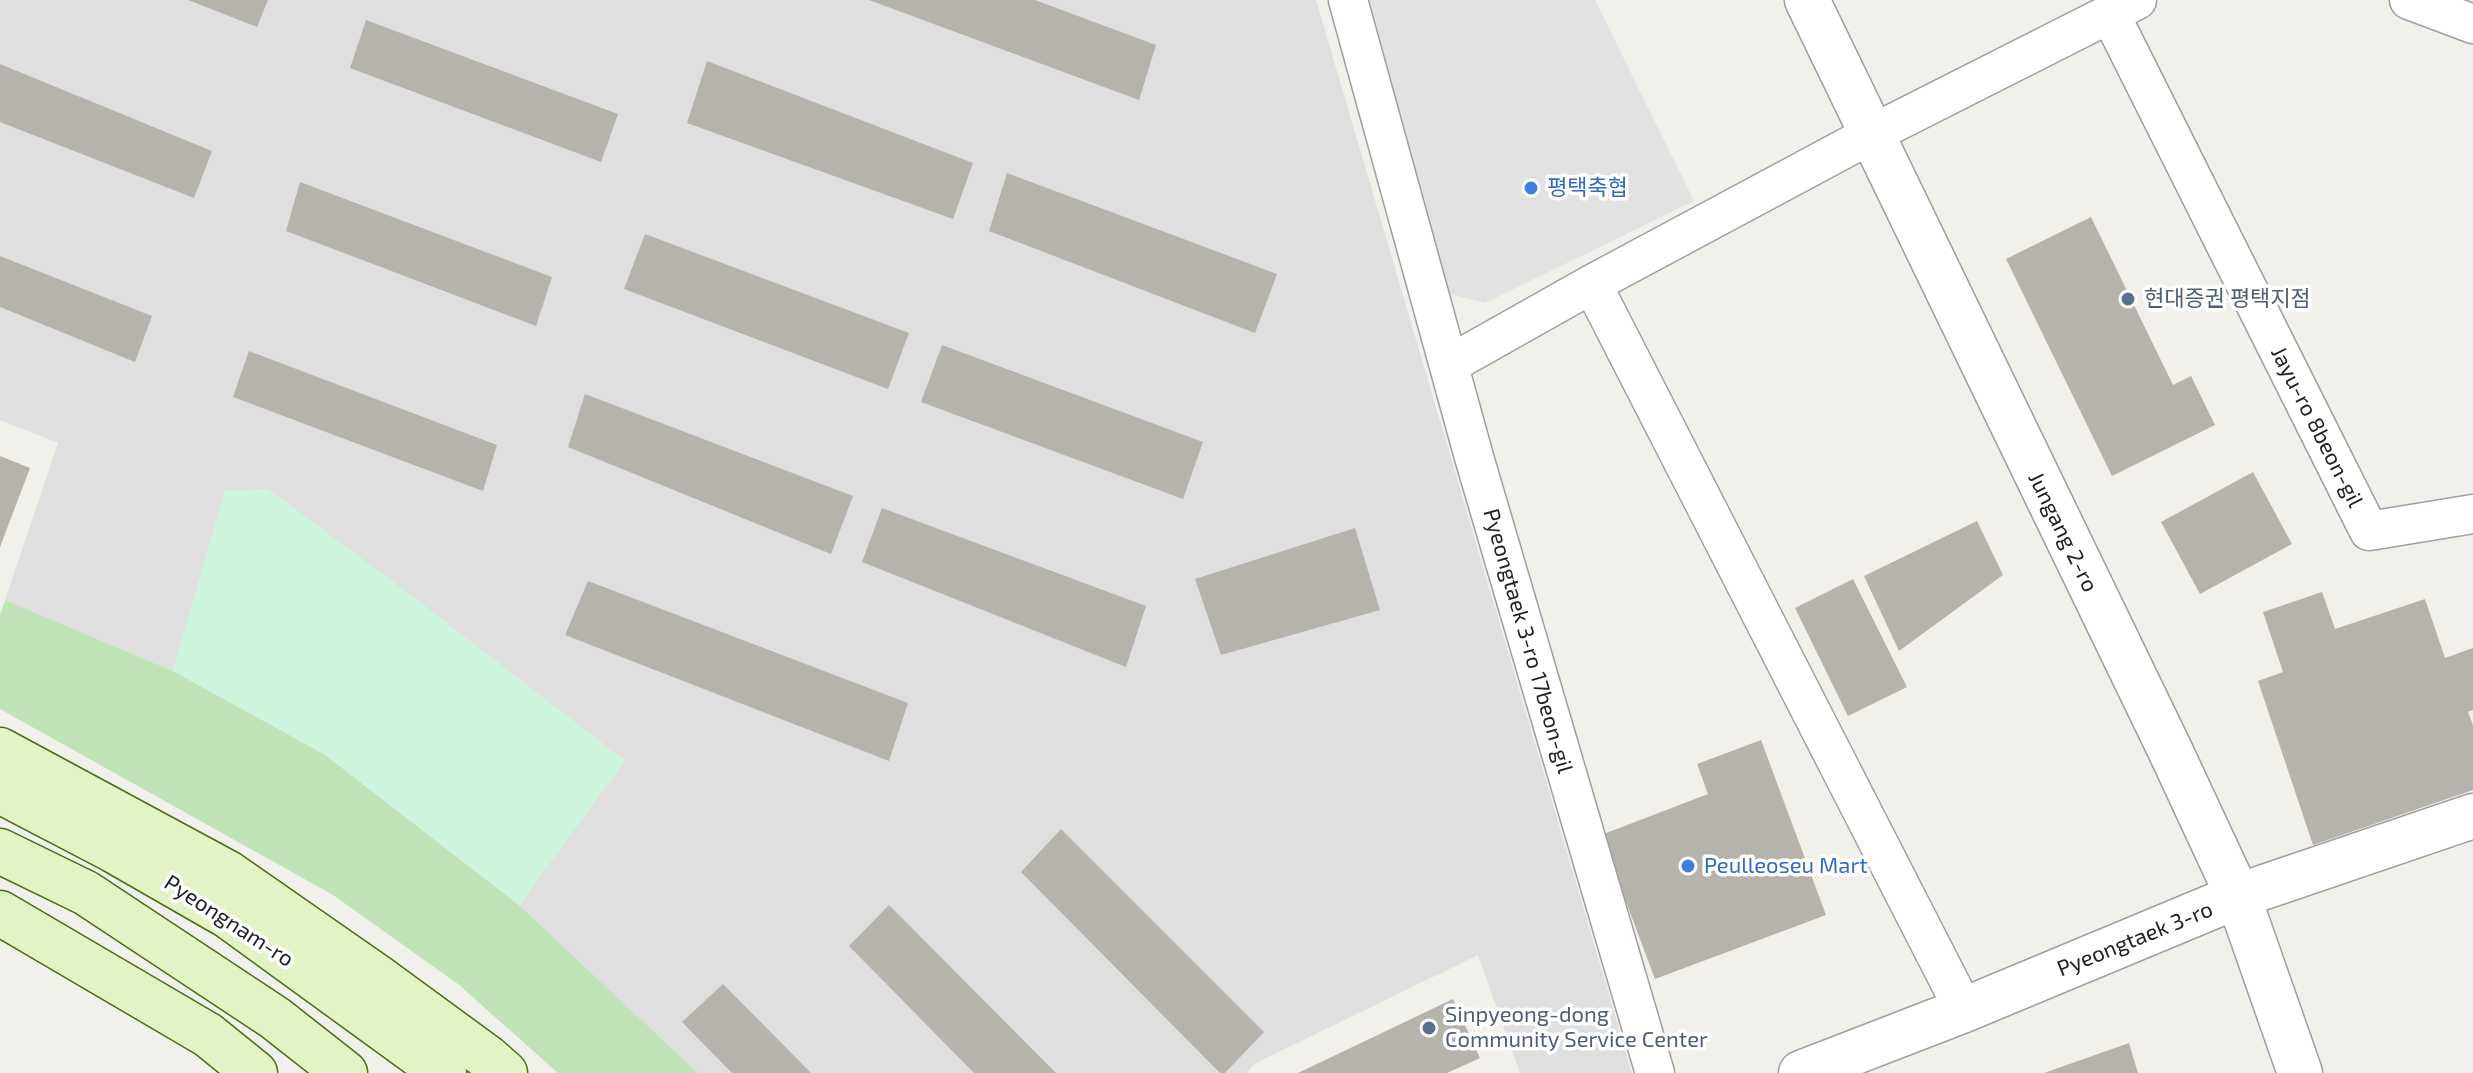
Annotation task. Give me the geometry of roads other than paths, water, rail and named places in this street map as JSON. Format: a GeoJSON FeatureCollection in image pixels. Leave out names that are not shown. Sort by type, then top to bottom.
{"type":"FeatureCollection","features":[{"type":"Feature","properties":{"kind":"main road"},"geometry":{"type":"LineString","coordinates":[[0,750],[228,873],[376,976],[505,1073]]}},
{"type":"Feature","properties":{"kind":"main road","name":"Pyeongnam-ro"},"geometry":{"type":"LineString","coordinates":[[0,791],[113,850],[228,916],[444,1073]]}},
{"type":"Feature","properties":{"kind":"main road"},"geometry":{"type":"LineString","coordinates":[[0,851],[86,893],[275,1018],[345,1073]]}},
{"type":"Feature","properties":{"kind":"main road"},"geometry":{"type":"LineString","coordinates":[[0,913],[208,1035],[255,1073]]}},
{"type":"Feature","properties":{"kind":"street","name":"Pyeongtaek 3-ro 17beon-gil"},"geometry":{"type":"LineString","coordinates":[[1348,0],[1474,457],[1655,1073]]}},
{"type":"Feature","properties":{"kind":"street","name":"Jungang 2-ro"},"geometry":{"type":"LineString","coordinates":[[1807,0],[2238,896],[2300,1073]]}},
{"type":"Feature","properties":{"kind":"street"},"geometry":{"type":"LineString","coordinates":[[2409,0],[2473,24]]}},
{"type":"Feature","properties":{"kind":"street"},"geometry":{"type":"LineString","coordinates":[[1450,364],[1870,135],[2124,7]]}},
{"type":"Feature","properties":{"kind":"street","name":"Jayu-ro 8beon-gil"},"geometry":{"type":"LineString","coordinates":[[2124,7],[2369,531],[2473,514]]}},
{"type":"Feature","properties":{"kind":"street"},"geometry":{"type":"LineString","coordinates":[[1592,284],[1964,1010]]}},
{"type":"Feature","properties":{"kind":"street","name":"Pyeongtaek 3-ro"},"geometry":{"type":"LineString","coordinates":[[1801,1073],[1964,1010],[2238,896],[2473,816]]}},
{"type":"Feature","properties":{"kind":"place","name":"평택축협"},"geometry":{"type":"Point","coordinates":[1531,188]}},
{"type":"Feature","properties":{"kind":"place","name":"현대증권 평택지점"},"geometry":{"type":"Point","coordinates":[2128,299]}},
{"type":"Feature","properties":{"kind":"place","name":"Peulleoseu Mart"},"geometry":{"type":"Point","coordinates":[1688,866]}},
{"type":"Feature","properties":{"kind":"place","name":"Sinpyeong-dong Community Service Center"},"geometry":{"type":"Point","coordinates":[1429,1028]}}]}
